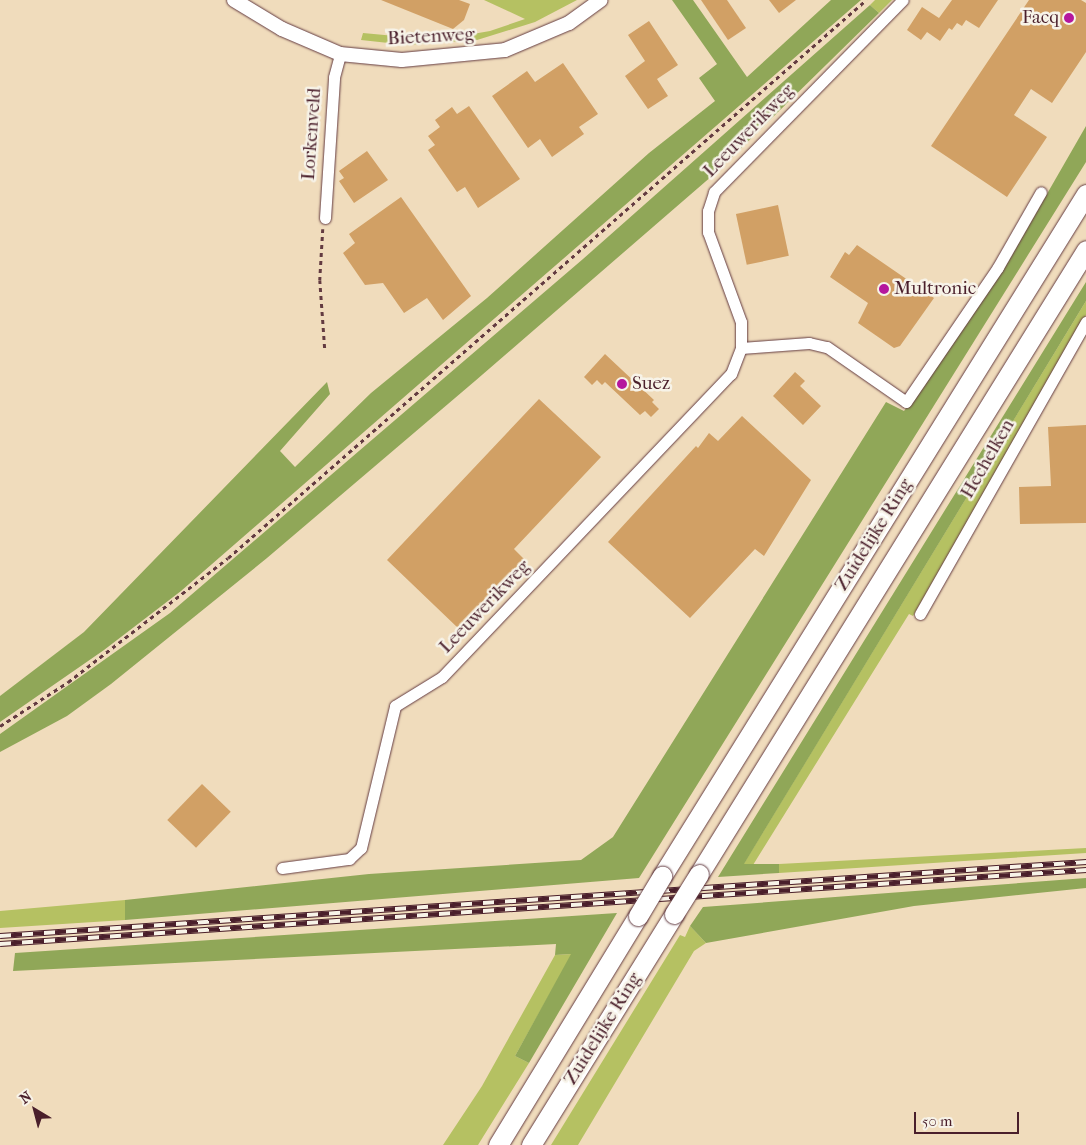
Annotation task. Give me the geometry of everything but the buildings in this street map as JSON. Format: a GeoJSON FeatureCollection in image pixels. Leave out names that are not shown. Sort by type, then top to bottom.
{"type":"FeatureCollection","features":[{"type":"Feature","properties":{"kind":"highway","name":"Zuidelijke Ring"},"geometry":{"type":"LineString","coordinates":[[498,1145],[662,876],[1086,194]]}},
{"type":"Feature","properties":{"kind":"highway","name":"Zuidelijke Ring"},"geometry":{"type":"LineString","coordinates":[[532,1145],[1086,250]]}},
{"type":"Feature","properties":{"kind":"street","name":"Bietenweg"},"geometry":{"type":"LineString","coordinates":[[234,0],[282,29],[340,54],[402,60],[505,50],[569,23],[601,0]]}},
{"type":"Feature","properties":{"kind":"street","name":"Leeuwerikweg"},"geometry":{"type":"LineString","coordinates":[[282,868],[349,858],[361,848],[395,706],[442,677],[730,374],[741,348],[741,322],[708,232],[708,211],[714,192],[903,0]]}},
{"type":"Feature","properties":{"kind":"street","name":"Lorkenveld"},"geometry":{"type":"LineString","coordinates":[[325,218],[334,77],[340,54]]}},
{"type":"Feature","properties":{"kind":"street"},"geometry":{"type":"LineString","coordinates":[[741,348],[810,343],[827,347],[906,402],[998,267],[1041,192]]}},
{"type":"Feature","properties":{"kind":"street","name":"Hechelken"},"geometry":{"type":"LineString","coordinates":[[920,614],[1086,322]]}},
{"type":"Feature","properties":{"kind":"path"},"geometry":{"type":"LineString","coordinates":[[0,726],[68,682],[228,558],[866,0]]}},
{"type":"Feature","properties":{"kind":"path"},"geometry":{"type":"LineString","coordinates":[[325,218],[320,280],[325,350]]}},
{"type":"Feature","properties":{"kind":"green space"},"geometry":{"type":"Polygon","coordinates":[[[484,0],[577,0],[535,22],[477,40],[407,45],[361,40],[363,33],[438,40],[490,31],[525,19],[484,0]]]}},
{"type":"Feature","properties":{"kind":"green space"},"geometry":{"type":"Polygon","coordinates":[[[672,0],[693,0],[747,77],[831,0],[861,0],[181,591],[104,650],[0,722],[0,696],[84,632],[327,382],[330,394],[280,451],[295,467],[371,393],[487,298],[649,153],[715,101],[699,78],[717,64],[672,0]]]}},
{"type":"Feature","properties":{"kind":"green space"},"geometry":{"type":"Polygon","coordinates":[[[875,0],[892,0],[879,13],[870,5],[875,0]]]}},
{"type":"Feature","properties":{"kind":"green space"},"geometry":{"type":"Polygon","coordinates":[[[870,5],[879,13],[720,169],[475,381],[267,558],[111,684],[67,716],[0,752],[0,734],[170,613],[583,259],[870,5]]]}},
{"type":"Feature","properties":{"kind":"green space"},"geometry":{"type":"Polygon","coordinates":[[[1086,126],[1086,162],[639,878],[125,920],[125,900],[369,874],[581,860],[613,837],[886,402],[904,411],[1006,265],[1086,126]]]}},
{"type":"Feature","properties":{"kind":"green space"},"geometry":{"type":"Polygon","coordinates":[[[1086,282],[1086,301],[744,864],[779,864],[779,873],[718,877],[1086,282]]]}},
{"type":"Feature","properties":{"kind":"green space"},"geometry":{"type":"Polygon","coordinates":[[[1086,301],[1086,315],[913,616],[909,614],[753,865],[743,865],[1086,301]]]}},
{"type":"Feature","properties":{"kind":"green space"},"geometry":{"type":"Polygon","coordinates":[[[1086,848],[1086,853],[779,873],[779,864],[1086,848]]]}},
{"type":"Feature","properties":{"kind":"green space"},"geometry":{"type":"Polygon","coordinates":[[[1086,878],[1086,888],[914,906],[706,943],[690,926],[703,907],[1086,878]]]}},
{"type":"Feature","properties":{"kind":"green space"},"geometry":{"type":"Polygon","coordinates":[[[125,900],[125,920],[0,928],[0,911],[125,900]]]}},
{"type":"Feature","properties":{"kind":"green space"},"geometry":{"type":"Polygon","coordinates":[[[617,913],[529,1063],[515,1056],[571,954],[555,955],[556,944],[13,971],[15,953],[617,913]]]}},
{"type":"Feature","properties":{"kind":"green space"},"geometry":{"type":"Polygon","coordinates":[[[690,926],[706,943],[694,951],[578,1145],[551,1145],[680,935],[685,937],[690,926]]]}},
{"type":"Feature","properties":{"kind":"green space"},"geometry":{"type":"Polygon","coordinates":[[[572,954],[515,1056],[529,1063],[478,1145],[443,1145],[482,1086],[555,955],[572,954]]]}},
{"type":"Feature","properties":{"kind":"railway"},"geometry":{"type":"LineString","coordinates":[[0,936],[1086,862]]}},
{"type":"Feature","properties":{"kind":"railway"},"geometry":{"type":"LineString","coordinates":[[0,944],[1086,870]]}},
{"type":"Feature","properties":{"kind":"place","name":"Facq"},"geometry":{"type":"Point","coordinates":[1069,18]}},
{"type":"Feature","properties":{"kind":"place","name":"Multronic"},"geometry":{"type":"Point","coordinates":[884,289]}},
{"type":"Feature","properties":{"kind":"place","name":"Suez"},"geometry":{"type":"Point","coordinates":[622,384]}}]}
